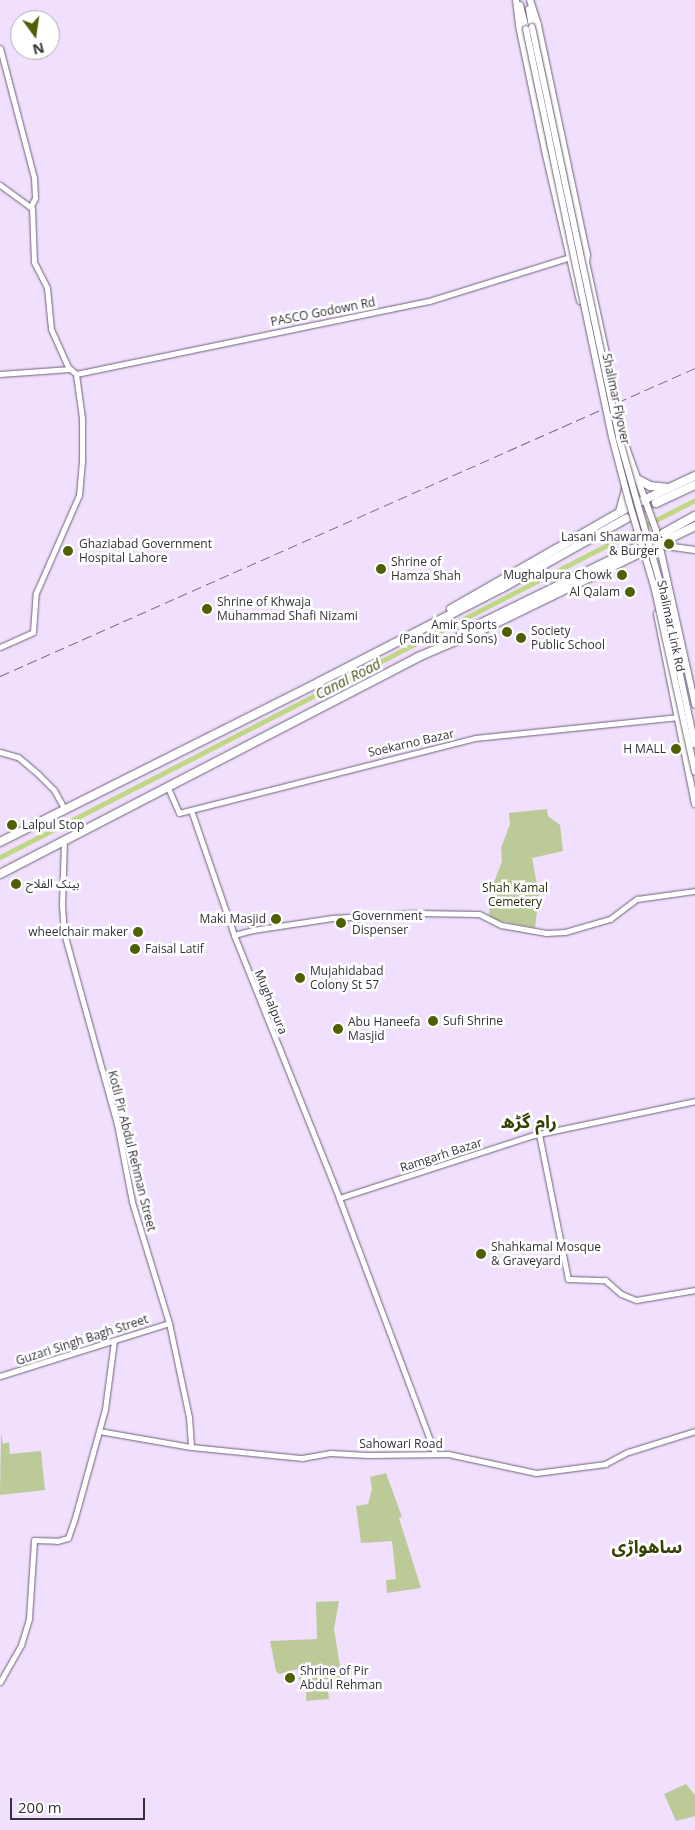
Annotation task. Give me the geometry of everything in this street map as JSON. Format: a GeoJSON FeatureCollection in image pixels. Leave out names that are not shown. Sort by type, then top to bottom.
{"type":"FeatureCollection","features":[{"type":"Feature","properties":{"kind":"highway"},"geometry":{"type":"LineString","coordinates":[[416,632],[475,593],[646,498],[695,476]]}},
{"type":"Feature","properties":{"kind":"highway"},"geometry":{"type":"LineString","coordinates":[[637,479],[650,486],[668,488]]}},
{"type":"Feature","properties":{"kind":"highway"},"geometry":{"type":"LineString","coordinates":[[656,503],[695,485]]}},
{"type":"Feature","properties":{"kind":"highway"},"geometry":{"type":"LineString","coordinates":[[620,512],[626,489]]}},
{"type":"Feature","properties":{"kind":"highway"},"geometry":{"type":"LineString","coordinates":[[664,534],[695,516]]}},
{"type":"Feature","properties":{"kind":"highway"},"geometry":{"type":"LineString","coordinates":[[0,842],[238,724],[502,588],[631,518]]}},
{"type":"Feature","properties":{"kind":"highway"},"geometry":{"type":"LineString","coordinates":[[418,658],[486,628],[695,526]]}},
{"type":"Feature","properties":{"kind":"highway"},"geometry":{"type":"LineString","coordinates":[[0,874],[418,658],[512,606],[635,548]]}},
{"type":"Feature","properties":{"kind":"main road"},"geometry":{"type":"LineString","coordinates":[[518,0],[529,28]]}},
{"type":"Feature","properties":{"kind":"main road","name":"Shalimar Link Rd"},"geometry":{"type":"LineString","coordinates":[[518,0],[520,31],[605,413],[631,506],[631,518],[644,552],[679,717],[695,804]]}},
{"type":"Feature","properties":{"kind":"main road"},"geometry":{"type":"LineString","coordinates":[[528,0],[529,28]]}},
{"type":"Feature","properties":{"kind":"main road","name":"Shalimar Link Rd"},"geometry":{"type":"LineString","coordinates":[[528,0],[540,35],[587,255],[586,262],[630,461],[646,498],[656,530],[695,705]]}},
{"type":"Feature","properties":{"kind":"main road","name":"Shalimar Flyover"},"geometry":{"type":"LineString","coordinates":[[529,28],[619,438],[662,590],[695,745]]}},
{"type":"Feature","properties":{"kind":"main road","name":"Shalimar Flyover"},"geometry":{"type":"LineString","coordinates":[[529,28],[612,437],[665,630],[695,774]]}},
{"type":"Feature","properties":{"kind":"main road"},"geometry":{"type":"LineString","coordinates":[[605,413],[619,408]]}},
{"type":"Feature","properties":{"kind":"main road"},"geometry":{"type":"LineString","coordinates":[[659,545],[695,550]]}},
{"type":"Feature","properties":{"kind":"street"},"geometry":{"type":"LineString","coordinates":[[0,48],[34,178],[35,198],[31,206]]}},
{"type":"Feature","properties":{"kind":"street"},"geometry":{"type":"LineString","coordinates":[[0,185],[31,206],[34,213],[35,264],[47,288],[51,329],[70,369],[76,374],[82,418],[82,461],[79,495],[36,593],[33,632],[0,647]]}},
{"type":"Feature","properties":{"kind":"street","name":"PASCO Godown Rd"},"geometry":{"type":"LineString","coordinates":[[76,374],[429,301],[570,257]]}},
{"type":"Feature","properties":{"kind":"street"},"geometry":{"type":"LineString","coordinates":[[0,374],[67,371],[70,369]]}},
{"type":"Feature","properties":{"kind":"street","name":"Soekarno Bazar"},"geometry":{"type":"LineString","coordinates":[[191,810],[475,738],[679,717]]}},
{"type":"Feature","properties":{"kind":"street"},"geometry":{"type":"LineString","coordinates":[[0,752],[18,757],[38,774],[54,790],[64,810]]}},
{"type":"Feature","properties":{"kind":"street"},"geometry":{"type":"LineString","coordinates":[[168,788],[179,813],[191,810]]}},
{"type":"Feature","properties":{"kind":"street","name":"Mughalpura"},"geometry":{"type":"LineString","coordinates":[[191,810],[234,935],[340,1198],[435,1454]]}},
{"type":"Feature","properties":{"kind":"street","name":"Kotli Pir Abdul Rehman Street"},"geometry":{"type":"LineString","coordinates":[[64,841],[62,905],[64,932],[117,1124],[132,1202],[169,1323],[189,1417],[191,1447]]}},
{"type":"Feature","properties":{"kind":"street"},"geometry":{"type":"LineString","coordinates":[[234,935],[253,930],[332,918],[417,913],[479,914],[501,925],[546,933],[565,932],[610,919],[637,899],[695,891]]}},
{"type":"Feature","properties":{"kind":"street","name":"Ramgarh Bazar"},"geometry":{"type":"LineString","coordinates":[[340,1198],[539,1134],[695,1101]]}},
{"type":"Feature","properties":{"kind":"street"},"geometry":{"type":"LineString","coordinates":[[539,1134],[568,1279],[605,1280],[621,1294],[636,1300],[695,1290]]}},
{"type":"Feature","properties":{"kind":"street","name":"Guzari Singh Bagh Street"},"geometry":{"type":"LineString","coordinates":[[0,1376],[169,1323]]}},
{"type":"Feature","properties":{"kind":"street"},"geometry":{"type":"LineString","coordinates":[[0,1682],[21,1645],[29,1621],[34,1540],[57,1541],[68,1538],[99,1431],[110,1381],[114,1341]]}},
{"type":"Feature","properties":{"kind":"street","name":"Sahowari Road"},"geometry":{"type":"LineString","coordinates":[[99,1431],[191,1447],[302,1458],[330,1453],[368,1455],[435,1454],[504,1464],[536,1473],[605,1464],[628,1452],[695,1431]]}},
{"type":"Feature","properties":{"kind":"green space","name":"Shah Kamal Cemetery"},"geometry":{"type":"Polygon","coordinates":[[[547,809],[548,816],[560,825],[563,851],[532,858],[539,895],[535,928],[496,920],[489,915],[492,888],[502,861],[501,848],[510,824],[509,813],[547,809]]]}},
{"type":"Feature","properties":{"kind":"green space"},"geometry":{"type":"Polygon","coordinates":[[[1,1433],[3,1444],[9,1442],[10,1454],[41,1451],[45,1490],[0,1495],[1,1433]]]}},
{"type":"Feature","properties":{"kind":"green space"},"geometry":{"type":"Polygon","coordinates":[[[386,1473],[402,1517],[399,1518],[421,1588],[387,1593],[386,1580],[396,1579],[392,1541],[361,1543],[356,1506],[368,1504],[372,1489],[370,1477],[386,1473]]]}},
{"type":"Feature","properties":{"kind":"green space"},"geometry":{"type":"Polygon","coordinates":[[[339,1601],[334,1629],[342,1678],[327,1682],[329,1699],[306,1701],[307,1681],[300,1681],[297,1669],[279,1674],[276,1671],[270,1641],[317,1639],[316,1602],[339,1601]]]}},
{"type":"Feature","properties":{"kind":"green space"},"geometry":{"type":"Polygon","coordinates":[[[686,1784],[695,1795],[695,1816],[676,1821],[664,1794],[686,1784]]]}},
{"type":"Feature","properties":{"kind":"waterway","name":"Canal Road"},"geometry":{"type":"LineString","coordinates":[[0,857],[695,500]]}},
{"type":"Feature","properties":{"kind":"tunnel"},"geometry":{"type":"LineString","coordinates":[[627,518],[656,503]]}},
{"type":"Feature","properties":{"kind":"railway"},"geometry":{"type":"LineString","coordinates":[[0,676],[695,368]]}},
{"type":"Feature","properties":{"kind":"place","name":"Lasani Shawarma & Burger"},"geometry":{"type":"Point","coordinates":[669,544]}},
{"type":"Feature","properties":{"kind":"place","name":"Ghaziabad Government Hospital Lahore"},"geometry":{"type":"Point","coordinates":[68,551]}},
{"type":"Feature","properties":{"kind":"place","name":"Shrine of Hamza Shah"},"geometry":{"type":"Point","coordinates":[381,569]}},
{"type":"Feature","properties":{"kind":"place","name":"Mughalpura Chowk"},"geometry":{"type":"Point","coordinates":[622,575]}},
{"type":"Feature","properties":{"kind":"place","name":"Al Qalam"},"geometry":{"type":"Point","coordinates":[630,592]}},
{"type":"Feature","properties":{"kind":"place","name":"Shrine of Khwaja Muhammad Shafi Nizami"},"geometry":{"type":"Point","coordinates":[207,609]}},
{"type":"Feature","properties":{"kind":"place","name":"Amir Sports (Pandit and Sons)"},"geometry":{"type":"Point","coordinates":[507,632]}},
{"type":"Feature","properties":{"kind":"place","name":"Society Public School"},"geometry":{"type":"Point","coordinates":[521,638]}},
{"type":"Feature","properties":{"kind":"place","name":"H MALL"},"geometry":{"type":"Point","coordinates":[676,749]}},
{"type":"Feature","properties":{"kind":"place","name":"Lalpul Stop"},"geometry":{"type":"Point","coordinates":[12,825]}},
{"type":"Feature","properties":{"kind":"place","name":"بینک الفلاح"},"geometry":{"type":"Point","coordinates":[16,884]}},
{"type":"Feature","properties":{"kind":"place","name":"Maki Masjid"},"geometry":{"type":"Point","coordinates":[276,919]}},
{"type":"Feature","properties":{"kind":"place","name":"Government Dispenser"},"geometry":{"type":"Point","coordinates":[341,923]}},
{"type":"Feature","properties":{"kind":"place","name":"wheelchair maker"},"geometry":{"type":"Point","coordinates":[138,932]}},
{"type":"Feature","properties":{"kind":"place","name":"Faisal Latif"},"geometry":{"type":"Point","coordinates":[135,949]}},
{"type":"Feature","properties":{"kind":"place","name":"Mujahidabad Colony St 57"},"geometry":{"type":"Point","coordinates":[300,978]}},
{"type":"Feature","properties":{"kind":"place","name":"Sufi Shrine"},"geometry":{"type":"Point","coordinates":[433,1021]}},
{"type":"Feature","properties":{"kind":"place","name":"Abu Haneefa Masjid"},"geometry":{"type":"Point","coordinates":[338,1029]}},
{"type":"Feature","properties":{"kind":"place","name":"Shahkamal Mosque & Graveyard"},"geometry":{"type":"Point","coordinates":[481,1254]}},
{"type":"Feature","properties":{"kind":"place","name":"Shrine of Pir Abdul Rehman"},"geometry":{"type":"Point","coordinates":[290,1678]}},
{"type":"Feature","properties":{"kind":"district","name":"رام گڑھ"},"geometry":{"type":"Point","coordinates":[529,1121]}},
{"type":"Feature","properties":{"kind":"district","name":"ساھواڑی"},"geometry":{"type":"Point","coordinates":[647,1546]}}]}
